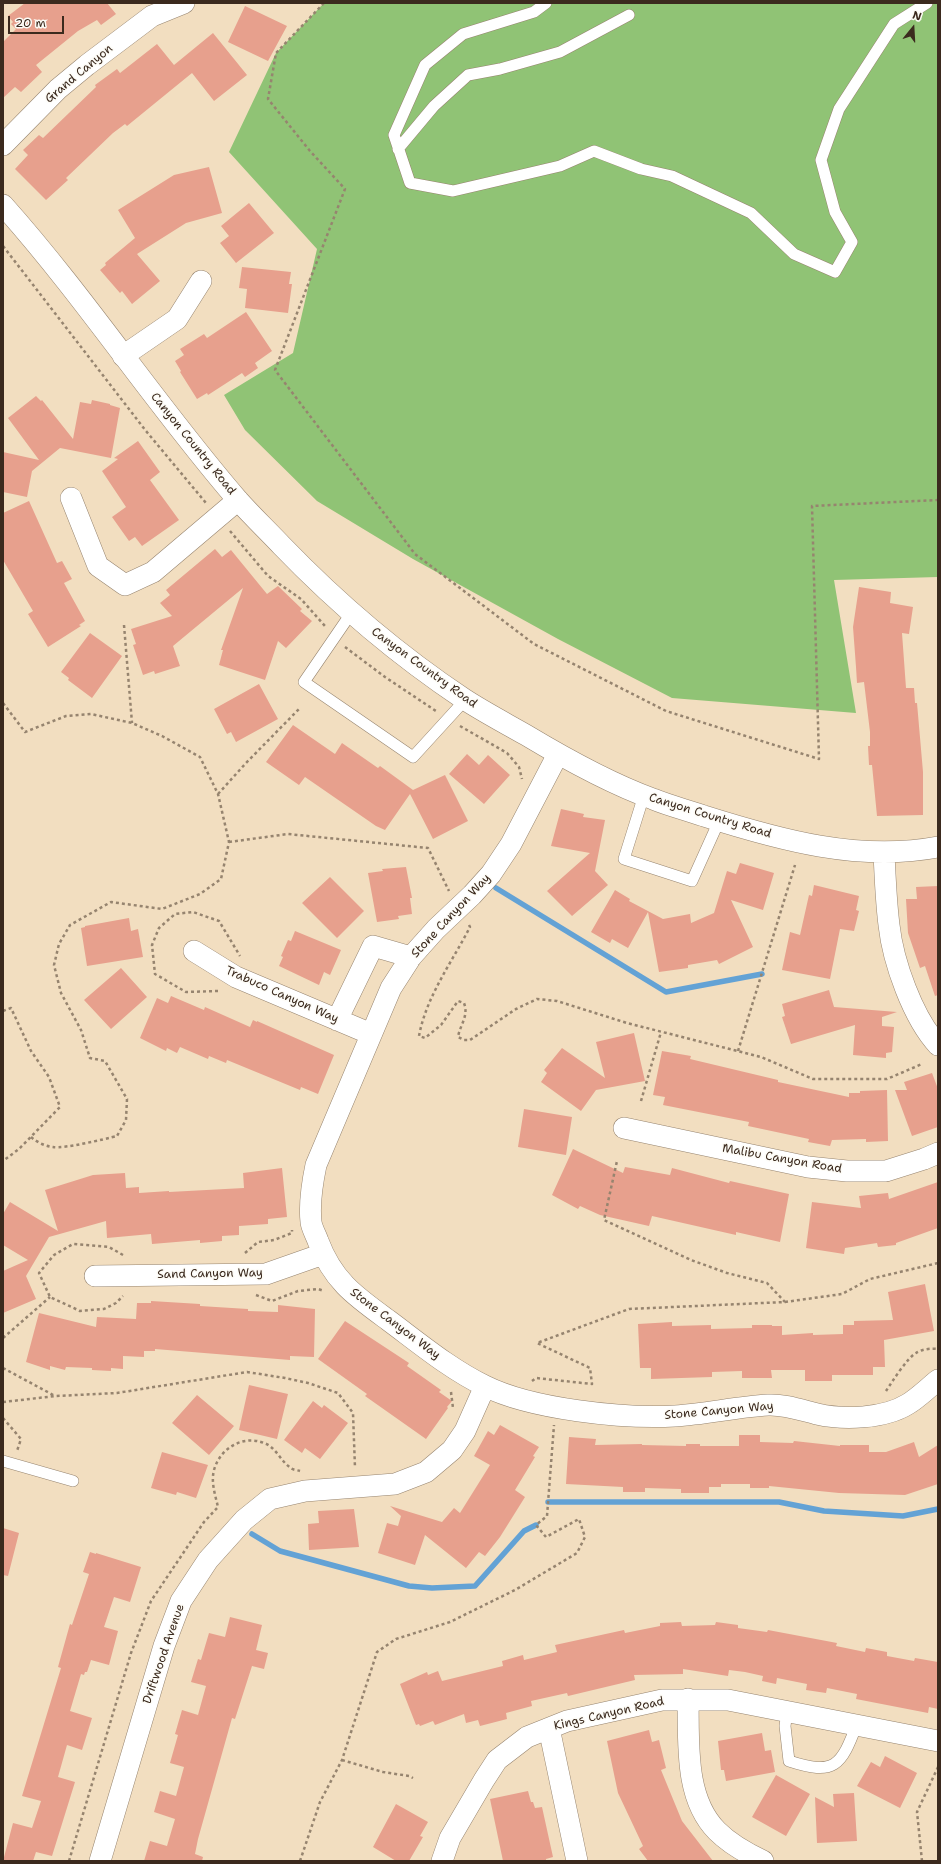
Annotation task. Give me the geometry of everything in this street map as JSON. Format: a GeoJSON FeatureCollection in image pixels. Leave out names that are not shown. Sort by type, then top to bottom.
{"type":"FeatureCollection","features":[{"type":"Feature","properties":{"kind":"street","name":"Grand Canyon"},"geometry":{"type":"LineString","coordinates":[[3,145],[58,89],[87,65],[152,16],[184,3]]}},
{"type":"Feature","properties":{"kind":"street","name":"Canyon Country Road"},"geometry":{"type":"LineString","coordinates":[[3,205],[42,248],[122,356],[238,500],[309,574],[385,642],[465,700],[558,754],[644,795],[719,821],[819,847],[884,852],[920,850],[938,847]]}},
{"type":"Feature","properties":{"kind":"street"},"geometry":{"type":"LineString","coordinates":[[122,356],[177,319],[201,281]]}},
{"type":"Feature","properties":{"kind":"street"},"geometry":{"type":"LineString","coordinates":[[71,498],[98,566],[125,585],[153,572],[238,500]]}},
{"type":"Feature","properties":{"kind":"street","name":"Stone Canyon Way"},"geometry":{"type":"LineString","coordinates":[[558,754],[511,844],[491,874],[472,896],[436,928],[411,958],[391,988],[316,1165],[311,1193],[312,1224],[323,1254],[338,1278],[359,1299],[453,1368],[485,1386],[514,1398],[579,1410],[622,1415],[673,1416],[770,1405],[791,1407],[820,1415],[856,1417],[879,1416],[907,1405],[938,1380]]}},
{"type":"Feature","properties":{"kind":"street"},"geometry":{"type":"LineString","coordinates":[[884,852],[889,927],[901,978],[915,1010],[938,1045]]}},
{"type":"Feature","properties":{"kind":"street"},"geometry":{"type":"LineString","coordinates":[[337,1020],[373,946],[411,958]]}},
{"type":"Feature","properties":{"kind":"street","name":"Trabuco Canyon Way"},"geometry":{"type":"LineString","coordinates":[[194,951],[236,977],[371,1034]]}},
{"type":"Feature","properties":{"kind":"street","name":"Malibu Canyon Road"},"geometry":{"type":"LineString","coordinates":[[624,1128],[808,1166],[847,1171],[886,1171],[938,1153]]}},
{"type":"Feature","properties":{"kind":"street","name":"Sand Canyon Way"},"geometry":{"type":"LineString","coordinates":[[95,1276],[266,1274],[323,1254]]}},
{"type":"Feature","properties":{"kind":"street","name":"Driftwood Avenue"},"geometry":{"type":"LineString","coordinates":[[100,1861],[164,1646],[181,1601],[208,1560],[244,1520],[270,1499],[305,1491],[395,1484],[426,1472],[452,1450],[465,1431],[485,1386]]}},
{"type":"Feature","properties":{"kind":"street"},"geometry":{"type":"LineString","coordinates":[[688,1699],[691,1774],[699,1804],[716,1830],[739,1849],[762,1861]]}},
{"type":"Feature","properties":{"kind":"street","name":"Kings Canyon Road"},"geometry":{"type":"LineString","coordinates":[[442,1861],[450,1838],[497,1760],[527,1737],[567,1721],[662,1700],[728,1700],[938,1741]]}},
{"type":"Feature","properties":{"kind":"street"},"geometry":{"type":"LineString","coordinates":[[549,1728],[577,1861]]}},
{"type":"Feature","properties":{"kind":"lane"},"geometry":{"type":"LineString","coordinates":[[546,3],[534,12],[463,34],[425,65],[394,135],[410,183],[453,191],[560,166],[594,150],[641,169],[672,176],[751,213],[794,254],[835,272],[852,242],[835,212],[821,160],[839,109],[894,24],[927,3]]}},
{"type":"Feature","properties":{"kind":"lane"},"geometry":{"type":"LineString","coordinates":[[398,149],[434,106],[468,75],[500,69],[560,52],[629,15]]}},
{"type":"Feature","properties":{"kind":"lane"},"geometry":{"type":"LineString","coordinates":[[352,612],[304,682],[413,757],[465,700]]}},
{"type":"Feature","properties":{"kind":"lane"},"geometry":{"type":"LineString","coordinates":[[644,795],[624,859],[692,881],[719,821]]}},
{"type":"Feature","properties":{"kind":"lane"},"geometry":{"type":"LineString","coordinates":[[6,1457],[73,1481]]}},
{"type":"Feature","properties":{"kind":"lane"},"geometry":{"type":"LineString","coordinates":[[787,1711],[785,1726],[789,1761],[812,1769],[834,1766],[846,1753],[857,1724]]}},
{"type":"Feature","properties":{"kind":"path"},"geometry":{"type":"LineString","coordinates":[[324,3],[276,53],[268,99],[310,152],[345,189],[275,370],[415,554],[534,644],[666,711],[819,759],[812,506],[938,500]]}},
{"type":"Feature","properties":{"kind":"path"},"geometry":{"type":"LineString","coordinates":[[3,246],[146,431],[268,576],[301,599],[335,637],[350,651],[379,673],[448,719],[507,753],[519,767],[523,782]]}},
{"type":"Feature","properties":{"kind":"path"},"geometry":{"type":"LineString","coordinates":[[124,626],[132,723]]}},
{"type":"Feature","properties":{"kind":"path"},"geometry":{"type":"LineString","coordinates":[[3,703],[25,732],[66,716],[91,714],[132,723],[162,736],[200,756],[218,794],[229,842],[221,879],[200,894],[162,909],[111,902],[70,925],[59,944],[54,965],[61,993],[81,1030],[90,1058],[105,1061],[126,1099],[126,1120],[117,1136],[54,1148],[38,1143],[31,1137]]}},
{"type":"Feature","properties":{"kind":"path"},"geometry":{"type":"LineString","coordinates":[[218,794],[299,709]]}},
{"type":"Feature","properties":{"kind":"path"},"geometry":{"type":"LineString","coordinates":[[229,842],[288,834],[428,848],[449,891]]}},
{"type":"Feature","properties":{"kind":"path"},"geometry":{"type":"LineString","coordinates":[[738,1051],[795,864]]}},
{"type":"Feature","properties":{"kind":"path"},"geometry":{"type":"LineString","coordinates":[[445,896],[455,886]]}},
{"type":"Feature","properties":{"kind":"path"},"geometry":{"type":"LineString","coordinates":[[223,990],[186,992],[155,974],[152,945],[159,928],[175,914],[181,913],[193,912],[219,921],[241,957]]}},
{"type":"Feature","properties":{"kind":"path"},"geometry":{"type":"LineString","coordinates":[[468,918],[470,928],[440,981],[428,1008],[419,1036],[425,1038],[441,1025],[458,1001],[464,1003],[466,1008],[465,1021],[458,1037],[464,1040],[470,1040],[516,1009],[537,1000],[557,1001],[661,1032],[761,1056],[813,1078],[887,1078],[922,1064]]}},
{"type":"Feature","properties":{"kind":"path"},"geometry":{"type":"LineString","coordinates":[[3,1011],[11,1008],[31,1051],[49,1077],[60,1107],[31,1137],[3,1161]]}},
{"type":"Feature","properties":{"kind":"path"},"geometry":{"type":"LineString","coordinates":[[641,1101],[661,1032]]}},
{"type":"Feature","properties":{"kind":"path"},"geometry":{"type":"LineString","coordinates":[[617,1161],[604,1220],[691,1260],[727,1273],[767,1283],[785,1302]]}},
{"type":"Feature","properties":{"kind":"path"},"geometry":{"type":"LineString","coordinates":[[242,1254],[248,1252],[258,1242],[274,1240],[292,1233],[293,1226]]}},
{"type":"Feature","properties":{"kind":"path"},"geometry":{"type":"LineString","coordinates":[[125,1294],[116,1303],[104,1309],[80,1311],[50,1297],[39,1273],[54,1255],[73,1244],[109,1247],[127,1258]]}},
{"type":"Feature","properties":{"kind":"path"},"geometry":{"type":"LineString","coordinates":[[526,1385],[536,1378],[592,1384],[590,1368],[537,1344],[629,1309],[785,1302],[842,1294],[870,1279],[938,1262]]}},
{"type":"Feature","properties":{"kind":"path"},"geometry":{"type":"LineString","coordinates":[[249,1294],[272,1301],[298,1291],[318,1289],[328,1293]]}},
{"type":"Feature","properties":{"kind":"path"},"geometry":{"type":"LineString","coordinates":[[3,1338],[50,1297]]}},
{"type":"Feature","properties":{"kind":"path"},"geometry":{"type":"LineString","coordinates":[[886,1392],[893,1380],[916,1353],[938,1349]]}},
{"type":"Feature","properties":{"kind":"path"},"geometry":{"type":"LineString","coordinates":[[3,1368],[56,1396]]}},
{"type":"Feature","properties":{"kind":"path"},"geometry":{"type":"LineString","coordinates":[[3,1402],[56,1396],[116,1393],[246,1372],[308,1382],[338,1393],[353,1413],[355,1471]]}},
{"type":"Feature","properties":{"kind":"path"},"geometry":{"type":"LineString","coordinates":[[447,1388],[453,1393],[452,1411]]}},
{"type":"Feature","properties":{"kind":"path"},"geometry":{"type":"LineString","coordinates":[[3,1418],[21,1439],[16,1451],[6,1457]]}},
{"type":"Feature","properties":{"kind":"path"},"geometry":{"type":"LineString","coordinates":[[300,1861],[320,1802],[342,1760],[369,1681],[377,1652],[396,1639],[450,1622],[502,1596],[577,1553],[585,1537],[579,1519],[546,1537],[536,1525],[548,1516],[554,1419]]}},
{"type":"Feature","properties":{"kind":"path"},"geometry":{"type":"LineString","coordinates":[[69,1861],[131,1653],[151,1601],[204,1522],[218,1507],[213,1487],[214,1467],[225,1449],[242,1441],[265,1443],[282,1457],[290,1468],[301,1472]]}},
{"type":"Feature","properties":{"kind":"path"},"geometry":{"type":"LineString","coordinates":[[342,1760],[383,1772],[413,1778]]}},
{"type":"Feature","properties":{"kind":"path"},"geometry":{"type":"LineString","coordinates":[[922,1861],[917,1812],[938,1768]]}},
{"type":"Feature","properties":{"kind":"green space"},"geometry":{"type":"Polygon","coordinates":[[[324,3],[938,3],[938,577],[834,580],[856,713],[672,698],[558,639],[413,559],[317,501],[245,430],[224,395],[293,353],[317,249],[229,152],[276,53],[324,3]]]}},
{"type":"Feature","properties":{"kind":"building"},"geometry":{"type":"Polygon","coordinates":[[[25,3],[107,3],[116,14],[101,25],[97,20],[78,31],[36,65],[42,72],[21,92],[15,87],[3,98],[3,42],[16,29],[11,24],[13,22],[8,16],[25,3]]]}},
{"type":"Feature","properties":{"kind":"building"},"geometry":{"type":"Polygon","coordinates":[[[245,6],[287,26],[268,61],[228,42],[245,6]]]}},
{"type":"Feature","properties":{"kind":"building"},"geometry":{"type":"Polygon","coordinates":[[[213,33],[247,75],[214,101],[192,73],[127,126],[125,124],[113,133],[66,178],[68,180],[46,200],[15,169],[28,155],[23,150],[39,135],[43,138],[96,87],[95,85],[117,69],[120,73],[157,44],[174,65],[213,33]]]}},
{"type":"Feature","properties":{"kind":"building"},"geometry":{"type":"Polygon","coordinates":[[[209,167],[222,213],[186,223],[137,254],[160,281],[132,304],[122,291],[120,293],[100,270],[106,265],[105,263],[135,238],[118,210],[174,175],[209,167]]]}},
{"type":"Feature","properties":{"kind":"building"},"geometry":{"type":"Polygon","coordinates":[[[249,203],[274,233],[236,263],[220,243],[229,236],[221,226],[249,203]]]}},
{"type":"Feature","properties":{"kind":"building"},"geometry":{"type":"Polygon","coordinates":[[[242,267],[291,272],[289,284],[292,284],[288,313],[245,308],[247,289],[239,288],[242,267]]]}},
{"type":"Feature","properties":{"kind":"building"},"geometry":{"type":"Polygon","coordinates":[[[246,312],[272,351],[255,363],[258,368],[245,377],[242,373],[208,395],[207,393],[197,399],[175,361],[184,355],[180,349],[204,334],[207,338],[246,312]]]}},
{"type":"Feature","properties":{"kind":"building"},"geometry":{"type":"Polygon","coordinates":[[[36,396],[41,401],[42,400],[73,439],[80,402],[91,404],[92,400],[120,408],[111,458],[60,448],[32,471],[27,497],[3,492],[3,452],[39,460],[8,418],[36,396]]]}},
{"type":"Feature","properties":{"kind":"building"},"geometry":{"type":"Polygon","coordinates":[[[138,441],[160,472],[150,480],[179,520],[142,546],[135,537],[129,541],[112,517],[126,507],[102,471],[118,459],[114,458],[138,441]]]}},
{"type":"Feature","properties":{"kind":"building"},"geometry":{"type":"Polygon","coordinates":[[[29,501],[57,563],[62,561],[72,579],[64,583],[85,621],[79,625],[81,626],[48,647],[28,614],[33,611],[3,560],[3,513],[29,501]]]}},
{"type":"Feature","properties":{"kind":"building"},"geometry":{"type":"Polygon","coordinates":[[[215,549],[222,557],[231,550],[267,594],[278,586],[302,609],[300,611],[312,621],[286,648],[278,641],[265,680],[219,665],[223,650],[221,650],[243,588],[173,646],[180,666],[155,674],[154,671],[143,675],[133,645],[136,644],[131,629],[172,616],[160,603],[170,595],[166,590],[215,549]]]}},
{"type":"Feature","properties":{"kind":"building"},"geometry":{"type":"Polygon","coordinates":[[[859,587],[891,592],[890,603],[913,607],[909,634],[902,633],[906,688],[914,688],[915,703],[917,703],[923,772],[923,815],[877,816],[872,765],[869,765],[868,746],[870,746],[870,732],[864,682],[857,683],[853,627],[859,587]]]}},
{"type":"Feature","properties":{"kind":"building"},"geometry":{"type":"Polygon","coordinates":[[[90,633],[122,656],[92,698],[68,680],[69,678],[61,672],[90,633]]]}},
{"type":"Feature","properties":{"kind":"building"},"geometry":{"type":"Polygon","coordinates":[[[259,684],[278,719],[236,742],[231,732],[227,734],[214,709],[259,684]]]}},
{"type":"Feature","properties":{"kind":"building"},"geometry":{"type":"Polygon","coordinates":[[[293,725],[335,754],[342,743],[378,768],[380,766],[413,790],[445,775],[468,821],[433,839],[410,794],[385,830],[376,826],[305,777],[299,785],[266,762],[293,725]]]}},
{"type":"Feature","properties":{"kind":"building"},"geometry":{"type":"Polygon","coordinates":[[[467,754],[479,765],[488,755],[510,775],[484,804],[449,774],[467,754]]]}},
{"type":"Feature","properties":{"kind":"building"},"geometry":{"type":"Polygon","coordinates":[[[561,809],[584,814],[583,817],[605,820],[595,871],[608,885],[572,916],[547,891],[590,853],[551,846],[561,809]]]}},
{"type":"Feature","properties":{"kind":"building"},"geometry":{"type":"Polygon","coordinates":[[[740,863],[774,873],[763,910],[731,900],[753,947],[719,964],[717,960],[688,965],[688,968],[659,972],[648,912],[628,948],[612,939],[610,943],[591,932],[615,890],[630,899],[629,901],[663,919],[690,914],[691,923],[714,913],[727,871],[736,874],[740,863]]]}},
{"type":"Feature","properties":{"kind":"building"},"geometry":{"type":"Polygon","coordinates":[[[406,867],[412,898],[410,898],[412,914],[398,916],[399,919],[377,922],[368,873],[383,871],[382,869],[406,867]]]}},
{"type":"Feature","properties":{"kind":"building"},"geometry":{"type":"Polygon","coordinates":[[[330,877],[364,911],[337,938],[302,903],[330,877]]]}},
{"type":"Feature","properties":{"kind":"building"},"geometry":{"type":"Polygon","coordinates":[[[814,885],[859,896],[856,910],[859,911],[854,931],[840,929],[830,979],[782,970],[790,932],[800,935],[809,895],[812,896],[814,885]]]}},
{"type":"Feature","properties":{"kind":"building"},"geometry":{"type":"Polygon","coordinates":[[[938,886],[938,995],[935,996],[925,966],[920,968],[908,933],[906,899],[917,899],[916,887],[938,886]]]}},
{"type":"Feature","properties":{"kind":"building"},"geometry":{"type":"Polygon","coordinates":[[[129,918],[131,931],[138,929],[143,957],[87,966],[81,928],[129,918]]]}},
{"type":"Feature","properties":{"kind":"building"},"geometry":{"type":"Polygon","coordinates":[[[295,931],[341,950],[330,975],[324,972],[319,985],[279,966],[283,957],[281,956],[288,940],[291,941],[295,931]]]}},
{"type":"Feature","properties":{"kind":"building"},"geometry":{"type":"Polygon","coordinates":[[[121,968],[147,997],[111,1029],[84,1000],[121,968]]]}},
{"type":"Feature","properties":{"kind":"building"},"geometry":{"type":"Polygon","coordinates":[[[829,990],[834,1007],[897,1012],[882,1017],[882,1026],[894,1027],[892,1052],[886,1053],[886,1058],[853,1055],[855,1025],[791,1044],[782,1017],[785,1016],[782,1004],[829,990]]]}},
{"type":"Feature","properties":{"kind":"building"},"geometry":{"type":"Polygon","coordinates":[[[171,996],[204,1010],[205,1007],[250,1027],[253,1020],[257,1021],[334,1055],[318,1094],[301,1087],[300,1090],[227,1060],[226,1063],[209,1056],[208,1059],[180,1047],[177,1053],[167,1048],[166,1051],[140,1038],[157,998],[168,1003],[171,996]]]}},
{"type":"Feature","properties":{"kind":"building"},"geometry":{"type":"Polygon","coordinates":[[[634,1033],[645,1081],[596,1090],[581,1111],[541,1082],[547,1073],[544,1070],[562,1048],[605,1078],[596,1042],[634,1033]]]}},
{"type":"Feature","properties":{"kind":"building"},"geometry":{"type":"Polygon","coordinates":[[[662,1051],[691,1056],[690,1059],[778,1080],[778,1082],[849,1097],[849,1093],[887,1090],[888,1141],[866,1142],[866,1139],[832,1140],[830,1146],[808,1142],[809,1139],[748,1126],[749,1122],[663,1105],[665,1097],[653,1095],[662,1051]]]}},
{"type":"Feature","properties":{"kind":"building"},"geometry":{"type":"Polygon","coordinates":[[[932,1073],[938,1089],[938,1127],[912,1136],[895,1090],[907,1090],[904,1082],[932,1073]]]}},
{"type":"Feature","properties":{"kind":"building"},"geometry":{"type":"Polygon","coordinates":[[[524,1109],[572,1117],[566,1155],[518,1147],[524,1109]]]}},
{"type":"Feature","properties":{"kind":"building"},"geometry":{"type":"Polygon","coordinates":[[[573,1149],[623,1173],[625,1167],[670,1175],[672,1168],[729,1183],[730,1181],[789,1194],[780,1242],[736,1232],[736,1235],[652,1216],[649,1226],[600,1215],[580,1206],[578,1209],[552,1195],[573,1149]]]}},
{"type":"Feature","properties":{"kind":"building"},"geometry":{"type":"Polygon","coordinates":[[[282,1168],[287,1217],[268,1219],[268,1224],[239,1226],[239,1235],[222,1236],[222,1241],[200,1243],[200,1240],[152,1244],[151,1234],[107,1238],[106,1221],[49,1237],[26,1276],[36,1299],[3,1313],[3,1271],[28,1260],[3,1245],[3,1214],[10,1202],[58,1231],[45,1190],[93,1175],[125,1173],[126,1188],[139,1187],[139,1193],[169,1192],[244,1188],[243,1173],[282,1168]]]}},
{"type":"Feature","properties":{"kind":"building"},"geometry":{"type":"Polygon","coordinates":[[[938,1182],[938,1228],[896,1243],[896,1245],[878,1247],[877,1243],[845,1248],[844,1254],[806,1248],[812,1202],[861,1208],[859,1196],[888,1193],[889,1199],[938,1182]]]}},
{"type":"Feature","properties":{"kind":"building"},"geometry":{"type":"Polygon","coordinates":[[[925,1284],[934,1331],[884,1340],[885,1367],[873,1367],[873,1375],[832,1375],[832,1381],[805,1381],[805,1370],[771,1370],[772,1378],[742,1378],[742,1371],[712,1372],[712,1377],[651,1379],[651,1368],[640,1368],[638,1324],[672,1322],[672,1326],[711,1325],[711,1329],[752,1328],[752,1325],[772,1325],[782,1326],[782,1335],[813,1333],[813,1335],[843,1334],[843,1325],[854,1325],[854,1321],[893,1320],[888,1292],[925,1284]]]}},
{"type":"Feature","properties":{"kind":"building"},"geometry":{"type":"Polygon","coordinates":[[[151,1301],[200,1304],[200,1306],[248,1309],[248,1311],[278,1312],[278,1305],[315,1309],[314,1357],[290,1356],[290,1360],[155,1349],[155,1351],[144,1351],[144,1357],[123,1356],[123,1369],[111,1368],[111,1371],[92,1370],[92,1368],[66,1367],[65,1370],[50,1366],[50,1370],[26,1362],[39,1313],[96,1327],[97,1317],[136,1319],[137,1303],[151,1303],[151,1301]]]}},
{"type":"Feature","properties":{"kind":"building"},"geometry":{"type":"Polygon","coordinates":[[[345,1321],[409,1363],[407,1366],[441,1390],[439,1392],[452,1401],[426,1439],[365,1396],[367,1394],[318,1359],[345,1321]]]}},
{"type":"Feature","properties":{"kind":"building"},"geometry":{"type":"Polygon","coordinates":[[[249,1385],[288,1394],[277,1439],[239,1430],[249,1385]]]}},
{"type":"Feature","properties":{"kind":"building"},"geometry":{"type":"Polygon","coordinates":[[[197,1395],[234,1426],[209,1455],[172,1423],[197,1395]]]}},
{"type":"Feature","properties":{"kind":"building"},"geometry":{"type":"Polygon","coordinates":[[[313,1401],[322,1408],[324,1405],[348,1423],[320,1459],[305,1448],[302,1453],[284,1440],[313,1401]]]}},
{"type":"Feature","properties":{"kind":"building"},"geometry":{"type":"Polygon","coordinates":[[[500,1425],[539,1447],[533,1456],[535,1457],[515,1490],[525,1497],[500,1537],[485,1556],[479,1552],[466,1568],[425,1535],[415,1565],[378,1553],[387,1523],[398,1526],[401,1516],[390,1506],[442,1522],[454,1508],[460,1513],[490,1465],[474,1456],[488,1431],[494,1435],[500,1425]]]}},
{"type":"Feature","properties":{"kind":"building"},"geometry":{"type":"Polygon","coordinates":[[[739,1435],[760,1435],[760,1442],[793,1443],[794,1441],[840,1446],[869,1445],[869,1452],[886,1452],[914,1442],[919,1457],[938,1445],[938,1484],[905,1495],[839,1493],[769,1486],[769,1488],[750,1488],[750,1484],[721,1484],[721,1487],[709,1487],[709,1493],[681,1493],[681,1489],[645,1488],[645,1492],[623,1492],[623,1487],[566,1484],[569,1437],[596,1439],[595,1445],[642,1444],[686,1446],[686,1444],[700,1444],[700,1446],[739,1446],[739,1435]]]}},
{"type":"Feature","properties":{"kind":"building"},"geometry":{"type":"Polygon","coordinates":[[[162,1452],[208,1465],[196,1498],[177,1492],[176,1495],[151,1488],[162,1452]]]}},
{"type":"Feature","properties":{"kind":"building"},"geometry":{"type":"Polygon","coordinates":[[[354,1509],[359,1547],[309,1550],[308,1524],[319,1523],[318,1511],[354,1509]]]}},
{"type":"Feature","properties":{"kind":"building"},"geometry":{"type":"Polygon","coordinates":[[[3,1528],[19,1533],[8,1576],[3,1575],[3,1528]]]}},
{"type":"Feature","properties":{"kind":"building"},"geometry":{"type":"Polygon","coordinates":[[[90,1552],[141,1567],[130,1602],[114,1597],[104,1627],[118,1631],[109,1665],[91,1660],[87,1672],[85,1672],[84,1675],[81,1674],[70,1711],[92,1718],[82,1750],[67,1745],[58,1777],[75,1782],[52,1856],[36,1852],[33,1861],[3,1861],[13,1823],[32,1828],[41,1801],[22,1796],[61,1668],[58,1667],[70,1624],[72,1625],[89,1574],[83,1572],[90,1552]]]}},
{"type":"Feature","properties":{"kind":"building"},"geometry":{"type":"Polygon","coordinates":[[[230,1617],[262,1625],[256,1650],[268,1653],[264,1669],[252,1666],[235,1719],[232,1718],[198,1839],[195,1854],[203,1857],[202,1861],[144,1861],[150,1841],[167,1846],[175,1819],[154,1812],[160,1791],[176,1796],[184,1767],[170,1763],[178,1735],[175,1734],[182,1710],[198,1715],[206,1686],[191,1682],[198,1659],[201,1660],[209,1633],[225,1637],[230,1617]]]}},
{"type":"Feature","properties":{"kind":"building"},"geometry":{"type":"Polygon","coordinates":[[[681,1622],[682,1626],[715,1625],[716,1622],[738,1625],[738,1628],[767,1632],[768,1630],[837,1643],[836,1646],[865,1652],[866,1648],[887,1652],[887,1656],[914,1661],[915,1658],[938,1662],[938,1709],[929,1707],[928,1713],[856,1699],[857,1694],[827,1688],[826,1693],[806,1690],[807,1684],[777,1678],[776,1684],[762,1681],[763,1676],[745,1672],[729,1670],[728,1676],[683,1669],[683,1674],[634,1675],[635,1680],[568,1696],[567,1693],[531,1701],[532,1706],[506,1713],[507,1719],[480,1726],[478,1720],[466,1723],[464,1714],[435,1725],[433,1721],[420,1726],[419,1724],[416,1725],[400,1684],[427,1672],[428,1675],[438,1671],[442,1681],[503,1666],[502,1661],[523,1655],[524,1660],[557,1652],[555,1645],[624,1630],[625,1633],[660,1626],[660,1623],[681,1622]]]}},
{"type":"Feature","properties":{"kind":"building"},"geometry":{"type":"Polygon","coordinates":[[[649,1730],[652,1742],[659,1740],[666,1768],[661,1770],[682,1821],[713,1861],[648,1861],[639,1849],[643,1846],[618,1793],[607,1741],[649,1730]]]}},
{"type":"Feature","properties":{"kind":"building"},"geometry":{"type":"Polygon","coordinates":[[[762,1733],[765,1751],[771,1750],[775,1772],[726,1781],[724,1770],[721,1770],[718,1741],[762,1733]]]}},
{"type":"Feature","properties":{"kind":"building"},"geometry":{"type":"Polygon","coordinates":[[[885,1756],[917,1773],[900,1808],[857,1786],[871,1762],[880,1767],[885,1756]]]}},
{"type":"Feature","properties":{"kind":"building"},"geometry":{"type":"Polygon","coordinates":[[[776,1775],[810,1794],[786,1836],[752,1817],[776,1775]]]}},
{"type":"Feature","properties":{"kind":"building"},"geometry":{"type":"Polygon","coordinates":[[[528,1791],[531,1802],[533,1802],[535,1808],[542,1807],[553,1857],[546,1859],[546,1861],[503,1861],[490,1799],[528,1791]]]}},
{"type":"Feature","properties":{"kind":"building"},"geometry":{"type":"Polygon","coordinates":[[[854,1793],[857,1841],[817,1843],[815,1797],[834,1807],[833,1794],[854,1793]]]}},
{"type":"Feature","properties":{"kind":"building"},"geometry":{"type":"Polygon","coordinates":[[[396,1804],[428,1822],[420,1836],[423,1837],[409,1861],[396,1861],[373,1847],[396,1804]]]}},
{"type":"Feature","properties":{"kind":"waterway"},"geometry":{"type":"LineString","coordinates":[[496,888],[666,992],[762,974]]}},
{"type":"Feature","properties":{"kind":"waterway"},"geometry":{"type":"LineString","coordinates":[[548,1502],[779,1502],[824,1511],[903,1516],[938,1509]]}},
{"type":"Feature","properties":{"kind":"waterway"},"geometry":{"type":"LineString","coordinates":[[252,1534],[280,1551],[409,1586],[432,1588],[475,1586],[524,1531],[536,1525]]}}]}
